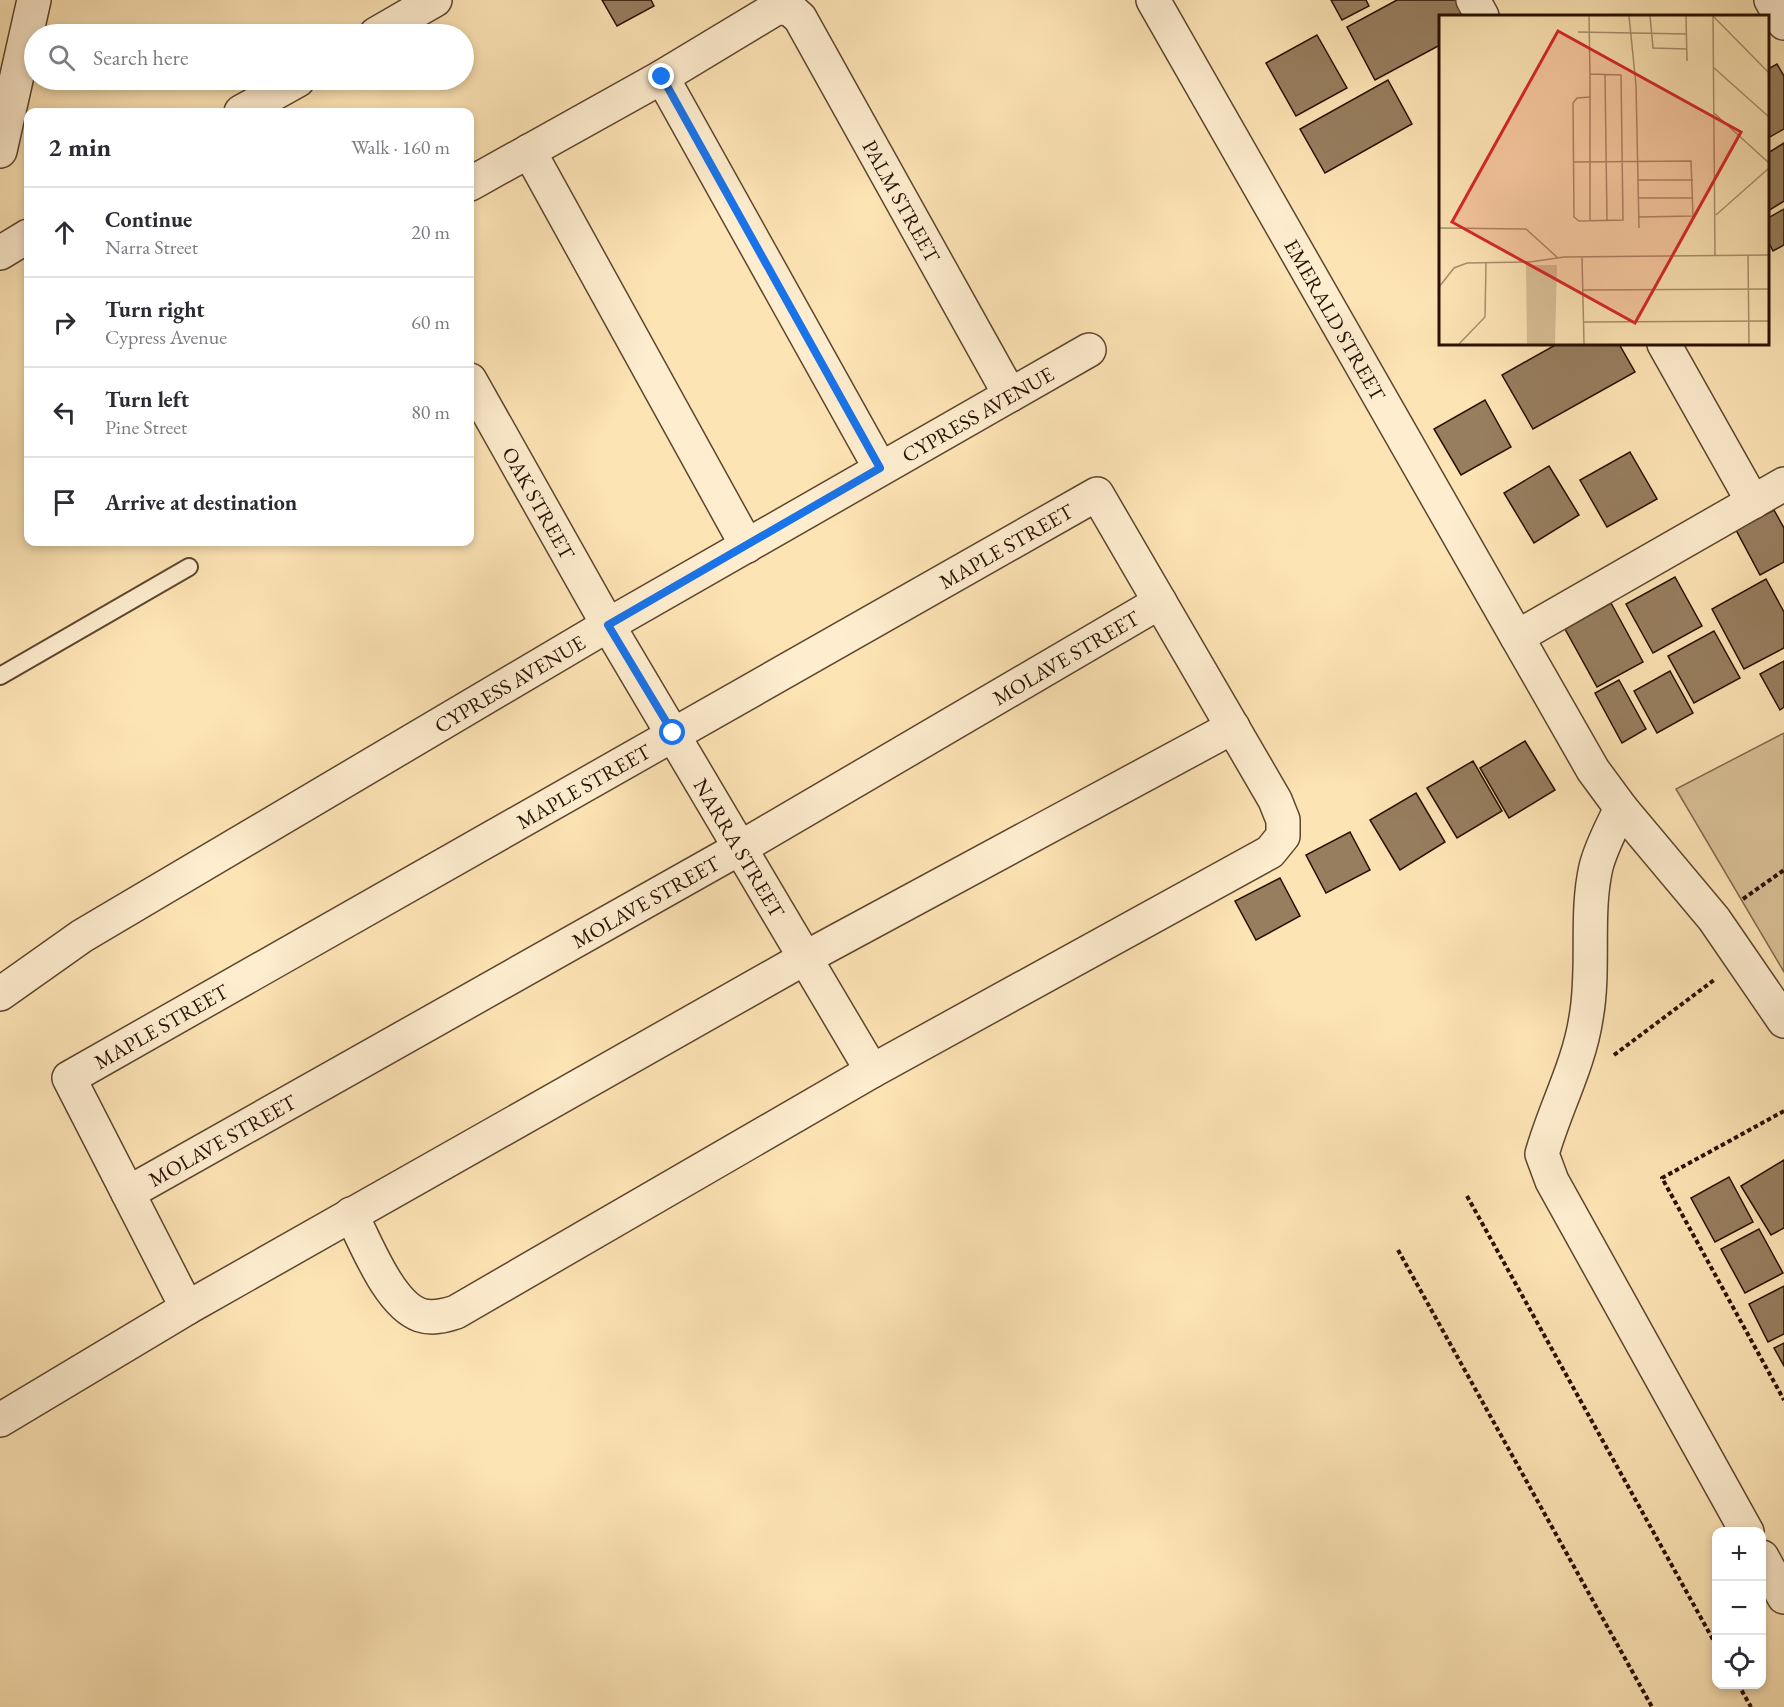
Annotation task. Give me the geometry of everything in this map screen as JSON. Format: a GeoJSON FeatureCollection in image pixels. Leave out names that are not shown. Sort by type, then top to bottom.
{"type":"FeatureCollection","features":[{"type":"Feature","properties":{"kind":"street"},"geometry":{"type":"LineString","coordinates":[[29,24],[34,0]]}},
{"type":"Feature","properties":{"kind":"street"},"geometry":{"type":"LineString","coordinates":[[393,24],[435,0]]}},
{"type":"Feature","properties":{"kind":"street","name":"EMERALD STREET"},"geometry":{"type":"LineString","coordinates":[[1153,0],[1593,770],[1621,808],[1714,919],[1784,1021]]}},
{"type":"Feature","properties":{"kind":"street"},"geometry":{"type":"LineString","coordinates":[[1473,0],[1481,15]]}},
{"type":"Feature","properties":{"kind":"street"},"geometry":{"type":"LineString","coordinates":[[1771,0],[1784,23]]}},
{"type":"Feature","properties":{"kind":"street","name":"PALM STREET"},"geometry":{"type":"LineString","coordinates":[[662,77],[778,7],[791,10],[800,18],[1010,395]]}},
{"type":"Feature","properties":{"kind":"street"},"geometry":{"type":"LineString","coordinates":[[0,151],[24,44]]}},
{"type":"Feature","properties":{"kind":"street"},"geometry":{"type":"LineString","coordinates":[[474,182],[662,77],[880,468]]}},
{"type":"Feature","properties":{"kind":"street"},"geometry":{"type":"LineString","coordinates":[[248,108],[280,90]]}},
{"type":"Feature","properties":{"kind":"street"},"geometry":{"type":"LineString","coordinates":[[529,151],[747,546]]}},
{"type":"Feature","properties":{"kind":"street"},"geometry":{"type":"LineString","coordinates":[[0,253],[24,238]]}},
{"type":"Feature","properties":{"kind":"street"},"geometry":{"type":"LineString","coordinates":[[1665,345],[1753,502]]}},
{"type":"Feature","properties":{"kind":"street","name":"CYPRESS AVENUE"},"geometry":{"type":"LineString","coordinates":[[0,994],[82,936],[608,625],[1089,350]]}},
{"type":"Feature","properties":{"kind":"street","name":"OAK STREET"},"geometry":{"type":"LineString","coordinates":[[474,387],[608,625]]}},
{"type":"Feature","properties":{"kind":"street"},"geometry":{"type":"LineString","coordinates":[[1517,637],[1784,484]]}},
{"type":"Feature","properties":{"kind":"street","name":"MAPLE STREET"},"geometry":{"type":"LineString","coordinates":[[128,1193],[69,1077],[1097,494],[1160,602]]}},
{"type":"Feature","properties":{"kind":"street"},"geometry":{"type":"LineString","coordinates":[[351,1214],[394,1294],[405,1308],[422,1316],[439,1317],[456,1312],[873,1071],[1270,852],[1283,836],[1283,820],[1275,800],[1160,602]]}},
{"type":"Feature","properties":{"kind":"street","name":"MOLAVE STREET"},"geometry":{"type":"LineString","coordinates":[[128,1193],[740,848],[1160,602]]}},
{"type":"Feature","properties":{"kind":"street","name":"NARRA STREET"},"geometry":{"type":"LineString","coordinates":[[608,625],[873,1071]]}},
{"type":"Feature","properties":{"kind":"street"},"geometry":{"type":"LineString","coordinates":[[0,1420],[187,1308],[805,958],[1233,727]]}},
{"type":"Feature","properties":{"kind":"street"},"geometry":{"type":"LineString","coordinates":[[1621,808],[1596,865],[1592,888],[1591,969],[1586,1019],[1576,1060],[1542,1154],[1552,1181],[1744,1527]]}},
{"type":"Feature","properties":{"kind":"street"},"geometry":{"type":"LineString","coordinates":[[128,1193],[187,1308]]}},
{"type":"Feature","properties":{"kind":"street"},"geometry":{"type":"LineString","coordinates":[[1766,1566],[1784,1597]]}},
{"type":"Feature","properties":{"kind":"lane"},"geometry":{"type":"LineString","coordinates":[[0,676],[189,567]]}},
{"type":"Feature","properties":{"kind":"path"},"geometry":{"type":"LineString","coordinates":[[1714,919],[1784,870]]}},
{"type":"Feature","properties":{"kind":"path"},"geometry":{"type":"LineString","coordinates":[[1609,1059],[1743,959]]}},
{"type":"Feature","properties":{"kind":"path"},"geometry":{"type":"LineString","coordinates":[[1784,1111],[1662,1178],[1784,1400]]}},
{"type":"Feature","properties":{"kind":"path"},"geometry":{"type":"LineString","coordinates":[[1467,1196],[1712,1638]]}},
{"type":"Feature","properties":{"kind":"path"},"geometry":{"type":"LineString","coordinates":[[1398,1250],[1652,1707]]}},
{"type":"Feature","properties":{"kind":"path"},"geometry":{"type":"LineString","coordinates":[[1741,1689],[1751,1707]]}},
{"type":"Feature","properties":{"kind":"shaded area"},"geometry":{"type":"Polygon","coordinates":[[[1784,733],[1784,972],[1676,789],[1784,733]]]}},
{"type":"Feature","properties":{"kind":"building"},"geometry":{"type":"Polygon","coordinates":[[[602,0],[651,0],[654,6],[617,26],[602,0]]]}},
{"type":"Feature","properties":{"kind":"building"},"geometry":{"type":"Polygon","coordinates":[[[1331,0],[1366,0],[1369,6],[1342,20],[1331,0]]]}},
{"type":"Feature","properties":{"kind":"building"},"geometry":{"type":"Polygon","coordinates":[[[1397,0],[1464,0],[1472,15],[1439,15],[1439,46],[1375,80],[1347,27],[1397,0]]]}},
{"type":"Feature","properties":{"kind":"building"},"geometry":{"type":"Polygon","coordinates":[[[1317,35],[1347,88],[1296,116],[1266,63],[1317,35]]]}},
{"type":"Feature","properties":{"kind":"building"},"geometry":{"type":"Polygon","coordinates":[[[1777,64],[1784,76],[1784,129],[1769,137],[1769,68],[1777,64]]]}},
{"type":"Feature","properties":{"kind":"building"},"geometry":{"type":"Polygon","coordinates":[[[1388,80],[1412,124],[1325,173],[1300,129],[1388,80]]]}},
{"type":"Feature","properties":{"kind":"building"},"geometry":{"type":"Polygon","coordinates":[[[1784,143],[1784,201],[1769,210],[1769,152],[1784,143]]]}},
{"type":"Feature","properties":{"kind":"building"},"geometry":{"type":"Polygon","coordinates":[[[1784,209],[1784,245],[1773,251],[1769,243],[1769,217],[1784,209]]]}},
{"type":"Feature","properties":{"kind":"building"},"geometry":{"type":"Polygon","coordinates":[[[1555,345],[1620,345],[1635,372],[1533,429],[1502,375],[1555,345]]]}},
{"type":"Feature","properties":{"kind":"building"},"geometry":{"type":"Polygon","coordinates":[[[1485,400],[1511,447],[1461,475],[1434,429],[1485,400]]]}},
{"type":"Feature","properties":{"kind":"building"},"geometry":{"type":"Polygon","coordinates":[[[1630,452],[1657,499],[1607,527],[1580,480],[1630,452]]]}},
{"type":"Feature","properties":{"kind":"building"},"geometry":{"type":"Polygon","coordinates":[[[1549,466],[1579,515],[1534,543],[1504,493],[1549,466]]]}},
{"type":"Feature","properties":{"kind":"building"},"geometry":{"type":"Polygon","coordinates":[[[1774,510],[1784,528],[1784,562],[1760,575],[1736,530],[1774,510]]]}},
{"type":"Feature","properties":{"kind":"building"},"geometry":{"type":"Polygon","coordinates":[[[1675,577],[1702,626],[1653,653],[1626,604],[1675,577]]]}},
{"type":"Feature","properties":{"kind":"building"},"geometry":{"type":"Polygon","coordinates":[[[1766,579],[1784,612],[1784,648],[1744,669],[1712,609],[1766,579]]]}},
{"type":"Feature","properties":{"kind":"building"},"geometry":{"type":"Polygon","coordinates":[[[1611,603],[1643,662],[1597,687],[1565,629],[1611,603]]]}},
{"type":"Feature","properties":{"kind":"building"},"geometry":{"type":"Polygon","coordinates":[[[1714,631],[1740,678],[1694,703],[1668,656],[1714,631]]]}},
{"type":"Feature","properties":{"kind":"building"},"geometry":{"type":"Polygon","coordinates":[[[1784,661],[1784,707],[1780,710],[1760,674],[1784,661]]]}},
{"type":"Feature","properties":{"kind":"building"},"geometry":{"type":"Polygon","coordinates":[[[1670,671],[1693,713],[1657,733],[1634,691],[1670,671]]]}},
{"type":"Feature","properties":{"kind":"building"},"geometry":{"type":"Polygon","coordinates":[[[1619,680],[1646,729],[1622,743],[1595,693],[1619,680]]]}},
{"type":"Feature","properties":{"kind":"building"},"geometry":{"type":"Polygon","coordinates":[[[1525,741],[1555,790],[1509,818],[1480,768],[1525,741]]]}},
{"type":"Feature","properties":{"kind":"building"},"geometry":{"type":"Polygon","coordinates":[[[1473,761],[1502,811],[1457,838],[1427,788],[1473,761]]]}},
{"type":"Feature","properties":{"kind":"building"},"geometry":{"type":"Polygon","coordinates":[[[1416,793],[1445,842],[1400,870],[1370,820],[1416,793]]]}},
{"type":"Feature","properties":{"kind":"building"},"geometry":{"type":"Polygon","coordinates":[[[1350,832],[1370,870],[1326,893],[1306,855],[1350,832]]]}},
{"type":"Feature","properties":{"kind":"building"},"geometry":{"type":"Polygon","coordinates":[[[1280,878],[1300,916],[1256,940],[1235,901],[1280,878]]]}},
{"type":"Feature","properties":{"kind":"building"},"geometry":{"type":"Polygon","coordinates":[[[1784,1160],[1784,1228],[1771,1235],[1741,1186],[1784,1160]]]}},
{"type":"Feature","properties":{"kind":"building"},"geometry":{"type":"Polygon","coordinates":[[[1729,1177],[1753,1222],[1715,1242],[1691,1198],[1729,1177]]]}},
{"type":"Feature","properties":{"kind":"building"},"geometry":{"type":"Polygon","coordinates":[[[1759,1229],[1783,1273],[1745,1293],[1721,1249],[1759,1229]]]}},
{"type":"Feature","properties":{"kind":"building"},"geometry":{"type":"Polygon","coordinates":[[[1784,1286],[1784,1334],[1768,1342],[1749,1304],[1784,1286]]]}},
{"type":"Feature","properties":{"kind":"building"},"geometry":{"type":"Polygon","coordinates":[[[1784,1343],[1784,1366],[1774,1348],[1784,1343]]]}},
{"type":"Feature","properties":{"kind":"route"},"geometry":{"type":"LineString","coordinates":[[662,77],[880,468],[608,625],[673,733]]}}]}
